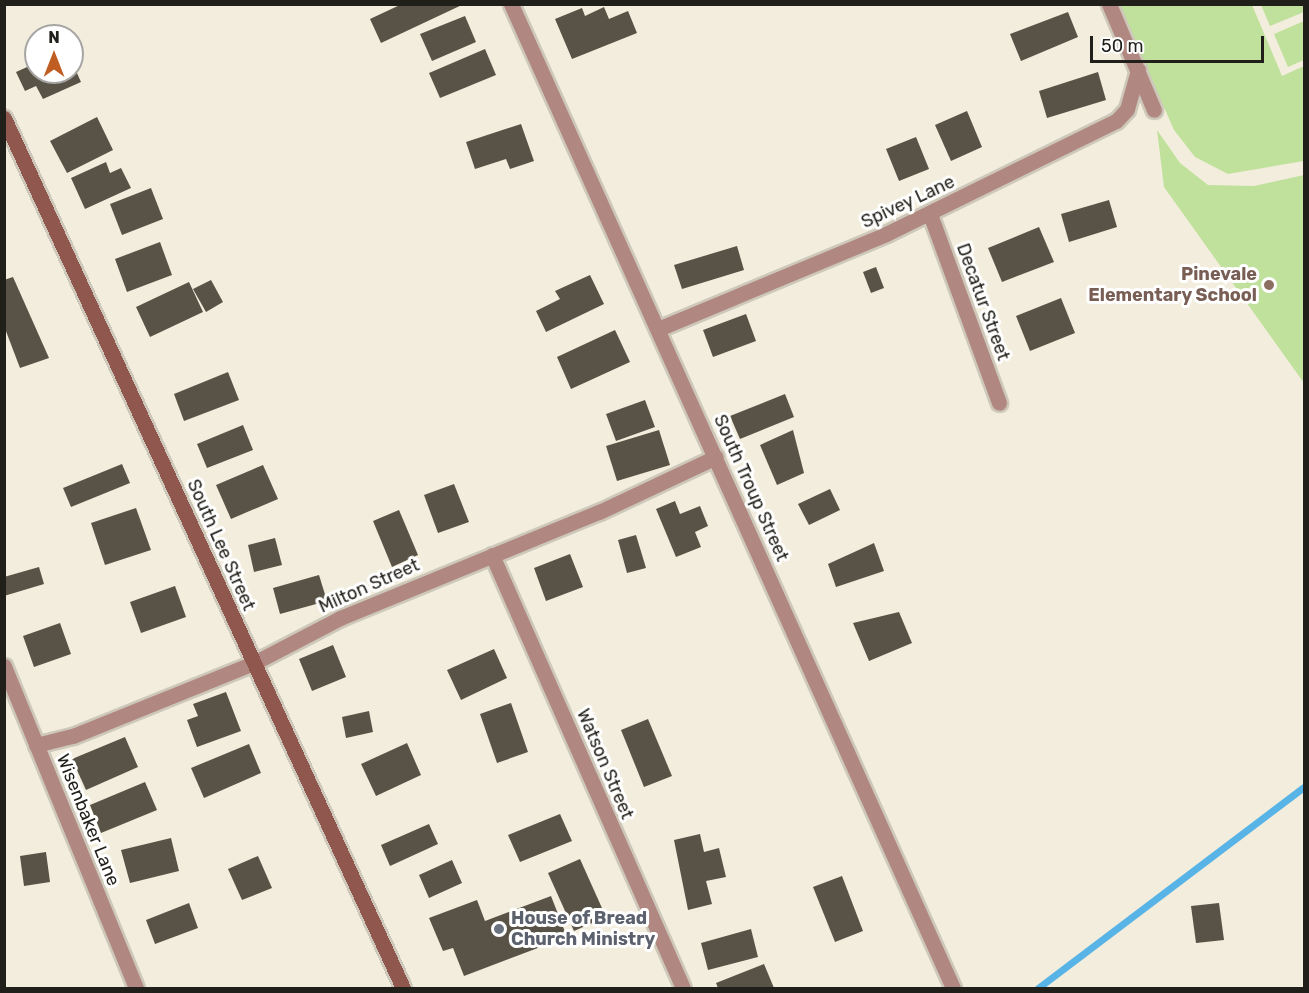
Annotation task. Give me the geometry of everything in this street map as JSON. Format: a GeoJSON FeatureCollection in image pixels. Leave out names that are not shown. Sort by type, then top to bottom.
{"type":"FeatureCollection","features":[{"type":"Feature","properties":{"kind":"street","name":"South Troup Street"},"geometry":{"type":"LineString","coordinates":[[511,4],[953,988]]}},
{"type":"Feature","properties":{"kind":"street"},"geometry":{"type":"LineString","coordinates":[[1109,4],[1154,110]]}},
{"type":"Feature","properties":{"kind":"street","name":"Spivey Lane"},"geometry":{"type":"LineString","coordinates":[[658,328],[930,214],[1116,121],[1127,109],[1138,70]]}},
{"type":"Feature","properties":{"kind":"street","name":"South Lee Street"},"geometry":{"type":"LineString","coordinates":[[4,118],[403,988]]}},
{"type":"Feature","properties":{"kind":"street","name":"Decatur Street"},"geometry":{"type":"LineString","coordinates":[[930,214],[999,403]]}},
{"type":"Feature","properties":{"kind":"street","name":"Milton Street"},"geometry":{"type":"LineString","coordinates":[[36,745],[73,736],[254,663],[340,618],[492,555],[716,457]]}},
{"type":"Feature","properties":{"kind":"street","name":"Watson Street"},"geometry":{"type":"LineString","coordinates":[[492,555],[683,988]]}},
{"type":"Feature","properties":{"kind":"street","name":"Wisenbaker Lane"},"geometry":{"type":"LineString","coordinates":[[4,666],[136,988]]}},
{"type":"Feature","properties":{"kind":"green space"},"geometry":{"type":"Polygon","coordinates":[[[1119,5],[1252,5],[1282,76],[1304,66],[1304,161],[1228,174],[1195,157],[1174,130],[1119,5]]]}},
{"type":"Feature","properties":{"kind":"green space"},"geometry":{"type":"Polygon","coordinates":[[[1261,5],[1304,5],[1304,12],[1270,26],[1261,5]]]}},
{"type":"Feature","properties":{"kind":"green space"},"geometry":{"type":"Polygon","coordinates":[[[1304,21],[1304,60],[1288,67],[1274,34],[1304,21]]]}},
{"type":"Feature","properties":{"kind":"green space"},"geometry":{"type":"Polygon","coordinates":[[[1157,130],[1180,163],[1208,185],[1254,186],[1304,175],[1304,383],[1164,187],[1157,130]]]}},
{"type":"Feature","properties":{"kind":"building"},"geometry":{"type":"Polygon","coordinates":[[[402,4],[464,4],[381,43],[370,19],[402,4]]]}},
{"type":"Feature","properties":{"kind":"building"},"geometry":{"type":"Polygon","coordinates":[[[604,7],[609,19],[628,11],[637,33],[572,59],[555,19],[582,8],[585,16],[604,7]]]}},
{"type":"Feature","properties":{"kind":"building"},"geometry":{"type":"Polygon","coordinates":[[[1068,12],[1078,37],[1021,61],[1010,34],[1068,12]]]}},
{"type":"Feature","properties":{"kind":"building"},"geometry":{"type":"Polygon","coordinates":[[[465,16],[476,42],[432,61],[420,34],[465,16]]]}},
{"type":"Feature","properties":{"kind":"building"},"geometry":{"type":"Polygon","coordinates":[[[485,49],[496,75],[440,98],[429,73],[485,49]]]}},
{"type":"Feature","properties":{"kind":"building"},"geometry":{"type":"Polygon","coordinates":[[[24,68],[24,84],[77,84],[43,99],[36,86],[25,91],[16,72],[24,68]]]}},
{"type":"Feature","properties":{"kind":"building"},"geometry":{"type":"Polygon","coordinates":[[[1098,72],[1106,100],[1047,118],[1039,91],[1098,72]]]}},
{"type":"Feature","properties":{"kind":"building"},"geometry":{"type":"Polygon","coordinates":[[[967,111],[982,147],[951,161],[935,125],[967,111]]]}},
{"type":"Feature","properties":{"kind":"building"},"geometry":{"type":"Polygon","coordinates":[[[97,117],[113,150],[67,173],[50,141],[97,117]]]}},
{"type":"Feature","properties":{"kind":"building"},"geometry":{"type":"Polygon","coordinates":[[[521,124],[534,161],[510,169],[506,159],[475,169],[466,142],[521,124]]]}},
{"type":"Feature","properties":{"kind":"building"},"geometry":{"type":"Polygon","coordinates":[[[916,137],[929,169],[899,181],[886,149],[916,137]]]}},
{"type":"Feature","properties":{"kind":"building"},"geometry":{"type":"Polygon","coordinates":[[[106,162],[110,173],[121,168],[131,188],[85,209],[71,178],[106,162]]]}},
{"type":"Feature","properties":{"kind":"building"},"geometry":{"type":"Polygon","coordinates":[[[151,188],[163,219],[122,235],[110,204],[151,188]]]}},
{"type":"Feature","properties":{"kind":"building"},"geometry":{"type":"Polygon","coordinates":[[[1109,200],[1117,227],[1069,242],[1061,214],[1109,200]]]}},
{"type":"Feature","properties":{"kind":"building"},"geometry":{"type":"Polygon","coordinates":[[[1039,227],[1054,262],[1002,282],[988,248],[1039,227]]]}},
{"type":"Feature","properties":{"kind":"building"},"geometry":{"type":"Polygon","coordinates":[[[160,242],[172,275],[127,292],[115,259],[160,242]]]}},
{"type":"Feature","properties":{"kind":"building"},"geometry":{"type":"Polygon","coordinates":[[[737,246],[744,270],[682,289],[674,265],[737,246]]]}},
{"type":"Feature","properties":{"kind":"building"},"geometry":{"type":"Polygon","coordinates":[[[876,267],[884,288],[871,293],[863,272],[876,267]]]}},
{"type":"Feature","properties":{"kind":"building"},"geometry":{"type":"Polygon","coordinates":[[[590,275],[604,304],[546,332],[536,311],[560,299],[555,291],[590,275]]]}},
{"type":"Feature","properties":{"kind":"building"},"geometry":{"type":"Polygon","coordinates":[[[13,277],[49,358],[20,368],[4,326],[4,280],[13,277]]]}},
{"type":"Feature","properties":{"kind":"building"},"geometry":{"type":"Polygon","coordinates":[[[211,280],[223,302],[206,312],[193,289],[211,280]]]}},
{"type":"Feature","properties":{"kind":"building"},"geometry":{"type":"Polygon","coordinates":[[[189,282],[203,312],[150,337],[136,307],[189,282]]]}},
{"type":"Feature","properties":{"kind":"building"},"geometry":{"type":"Polygon","coordinates":[[[1061,298],[1075,333],[1030,351],[1016,316],[1061,298]]]}},
{"type":"Feature","properties":{"kind":"building"},"geometry":{"type":"Polygon","coordinates":[[[746,314],[756,341],[713,357],[703,330],[746,314]]]}},
{"type":"Feature","properties":{"kind":"building"},"geometry":{"type":"Polygon","coordinates":[[[615,330],[630,362],[571,389],[557,357],[615,330]]]}},
{"type":"Feature","properties":{"kind":"building"},"geometry":{"type":"Polygon","coordinates":[[[228,372],[239,400],[184,421],[174,394],[228,372]]]}},
{"type":"Feature","properties":{"kind":"building"},"geometry":{"type":"Polygon","coordinates":[[[785,394],[794,417],[740,439],[730,416],[785,394]]]}},
{"type":"Feature","properties":{"kind":"building"},"geometry":{"type":"Polygon","coordinates":[[[645,400],[655,427],[616,441],[606,414],[645,400]]]}},
{"type":"Feature","properties":{"kind":"building"},"geometry":{"type":"Polygon","coordinates":[[[243,425],[253,450],[207,468],[197,444],[243,425]]]}},
{"type":"Feature","properties":{"kind":"building"},"geometry":{"type":"Polygon","coordinates":[[[659,430],[670,465],[617,481],[606,446],[659,430]]]}},
{"type":"Feature","properties":{"kind":"building"},"geometry":{"type":"Polygon","coordinates":[[[793,430],[804,473],[777,485],[760,445],[793,430]]]}},
{"type":"Feature","properties":{"kind":"building"},"geometry":{"type":"Polygon","coordinates":[[[122,464],[130,483],[71,507],[63,488],[122,464]]]}},
{"type":"Feature","properties":{"kind":"building"},"geometry":{"type":"Polygon","coordinates":[[[263,465],[278,499],[231,519],[216,485],[263,465]]]}},
{"type":"Feature","properties":{"kind":"building"},"geometry":{"type":"Polygon","coordinates":[[[454,484],[469,522],[438,533],[424,495],[454,484]]]}},
{"type":"Feature","properties":{"kind":"building"},"geometry":{"type":"Polygon","coordinates":[[[830,489],[840,510],[809,525],[798,504],[830,489]]]}},
{"type":"Feature","properties":{"kind":"building"},"geometry":{"type":"Polygon","coordinates":[[[675,501],[680,514],[700,506],[708,526],[695,532],[701,547],[676,557],[656,509],[675,501]]]}},
{"type":"Feature","properties":{"kind":"building"},"geometry":{"type":"Polygon","coordinates":[[[136,508],[151,550],[105,565],[91,523],[136,508]]]}},
{"type":"Feature","properties":{"kind":"building"},"geometry":{"type":"Polygon","coordinates":[[[399,510],[418,555],[392,567],[373,521],[399,510]]]}},
{"type":"Feature","properties":{"kind":"building"},"geometry":{"type":"Polygon","coordinates":[[[636,535],[646,568],[627,573],[618,540],[636,535]]]}},
{"type":"Feature","properties":{"kind":"building"},"geometry":{"type":"Polygon","coordinates":[[[275,538],[282,565],[254,572],[248,545],[275,538]]]}},
{"type":"Feature","properties":{"kind":"building"},"geometry":{"type":"Polygon","coordinates":[[[874,543],[884,571],[836,587],[828,564],[874,543]]]}},
{"type":"Feature","properties":{"kind":"building"},"geometry":{"type":"Polygon","coordinates":[[[570,554],[583,587],[546,601],[534,568],[570,554]]]}},
{"type":"Feature","properties":{"kind":"building"},"geometry":{"type":"Polygon","coordinates":[[[39,567],[44,584],[4,596],[4,577],[39,567]]]}},
{"type":"Feature","properties":{"kind":"building"},"geometry":{"type":"Polygon","coordinates":[[[319,575],[327,601],[280,614],[273,588],[319,575]]]}},
{"type":"Feature","properties":{"kind":"building"},"geometry":{"type":"Polygon","coordinates":[[[175,586],[186,617],[141,633],[130,602],[175,586]]]}},
{"type":"Feature","properties":{"kind":"building"},"geometry":{"type":"Polygon","coordinates":[[[899,612],[912,643],[869,661],[853,623],[899,612]]]}},
{"type":"Feature","properties":{"kind":"building"},"geometry":{"type":"Polygon","coordinates":[[[60,623],[71,654],[34,667],[23,636],[60,623]]]}},
{"type":"Feature","properties":{"kind":"building"},"geometry":{"type":"Polygon","coordinates":[[[333,645],[346,677],[312,691],[299,659],[333,645]]]}},
{"type":"Feature","properties":{"kind":"building"},"geometry":{"type":"Polygon","coordinates":[[[494,649],[507,678],[461,700],[447,670],[494,649]]]}},
{"type":"Feature","properties":{"kind":"building"},"geometry":{"type":"Polygon","coordinates":[[[226,692],[241,731],[197,747],[187,720],[198,716],[193,704],[226,692]]]}},
{"type":"Feature","properties":{"kind":"building"},"geometry":{"type":"Polygon","coordinates":[[[511,703],[528,752],[497,763],[480,714],[511,703]]]}},
{"type":"Feature","properties":{"kind":"building"},"geometry":{"type":"Polygon","coordinates":[[[369,711],[373,732],[346,738],[342,717],[369,711]]]}},
{"type":"Feature","properties":{"kind":"building"},"geometry":{"type":"Polygon","coordinates":[[[648,719],[672,776],[644,787],[621,730],[648,719]]]}},
{"type":"Feature","properties":{"kind":"building"},"geometry":{"type":"Polygon","coordinates":[[[125,737],[138,767],[86,790],[72,759],[125,737]]]}},
{"type":"Feature","properties":{"kind":"building"},"geometry":{"type":"Polygon","coordinates":[[[407,743],[421,775],[376,796],[361,764],[407,743]]]}},
{"type":"Feature","properties":{"kind":"building"},"geometry":{"type":"Polygon","coordinates":[[[249,744],[261,773],[204,798],[191,768],[249,744]]]}},
{"type":"Feature","properties":{"kind":"building"},"geometry":{"type":"Polygon","coordinates":[[[145,782],[157,810],[101,833],[90,805],[145,782]]]}},
{"type":"Feature","properties":{"kind":"building"},"geometry":{"type":"Polygon","coordinates":[[[560,814],[572,841],[520,862],[508,835],[560,814]]]}},
{"type":"Feature","properties":{"kind":"building"},"geometry":{"type":"Polygon","coordinates":[[[429,824],[438,844],[390,866],[381,845],[429,824]]]}},
{"type":"Feature","properties":{"kind":"building"},"geometry":{"type":"Polygon","coordinates":[[[700,834],[704,852],[719,848],[726,877],[706,881],[712,904],[688,910],[674,840],[700,834]]]}},
{"type":"Feature","properties":{"kind":"building"},"geometry":{"type":"Polygon","coordinates":[[[171,838],[179,871],[130,883],[121,850],[171,838]]]}},
{"type":"Feature","properties":{"kind":"building"},"geometry":{"type":"Polygon","coordinates":[[[46,852],[50,882],[24,886],[20,856],[46,852]]]}},
{"type":"Feature","properties":{"kind":"building"},"geometry":{"type":"Polygon","coordinates":[[[258,856],[272,888],[242,900],[228,869],[258,856]]]}},
{"type":"Feature","properties":{"kind":"building"},"geometry":{"type":"Polygon","coordinates":[[[580,859],[606,917],[574,931],[548,873],[580,859]]]}},
{"type":"Feature","properties":{"kind":"building"},"geometry":{"type":"Polygon","coordinates":[[[452,860],[462,883],[429,898],[419,875],[452,860]]]}},
{"type":"Feature","properties":{"kind":"building"},"geometry":{"type":"Polygon","coordinates":[[[842,876],[863,931],[835,942],[813,887],[842,876]]]}},
{"type":"Feature","properties":{"kind":"building","name":"House of Bread Church Ministry"},"geometry":{"type":"Polygon","coordinates":[[[551,896],[567,937],[464,976],[453,948],[443,951],[429,918],[477,900],[485,921],[551,896]]]}},
{"type":"Feature","properties":{"kind":"building"},"geometry":{"type":"Polygon","coordinates":[[[189,903],[198,928],[155,944],[146,920],[189,903]]]}},
{"type":"Feature","properties":{"kind":"building"},"geometry":{"type":"Polygon","coordinates":[[[1219,903],[1224,940],[1196,943],[1191,906],[1219,903]]]}},
{"type":"Feature","properties":{"kind":"building"},"geometry":{"type":"Polygon","coordinates":[[[751,929],[758,957],[708,970],[701,943],[751,929]]]}},
{"type":"Feature","properties":{"kind":"building"},"geometry":{"type":"Polygon","coordinates":[[[764,964],[774,988],[718,988],[716,983],[764,964]]]}},
{"type":"Feature","properties":{"kind":"waterway"},"geometry":{"type":"LineString","coordinates":[[1038,988],[1304,787]]}},
{"type":"Feature","properties":{"kind":"place","name":"Pinevale Elementary School"},"geometry":{"type":"Point","coordinates":[1269,285]}},
{"type":"Feature","properties":{"kind":"place","name":"House of Bread Church Ministry"},"geometry":{"type":"Point","coordinates":[499,929]}}]}
